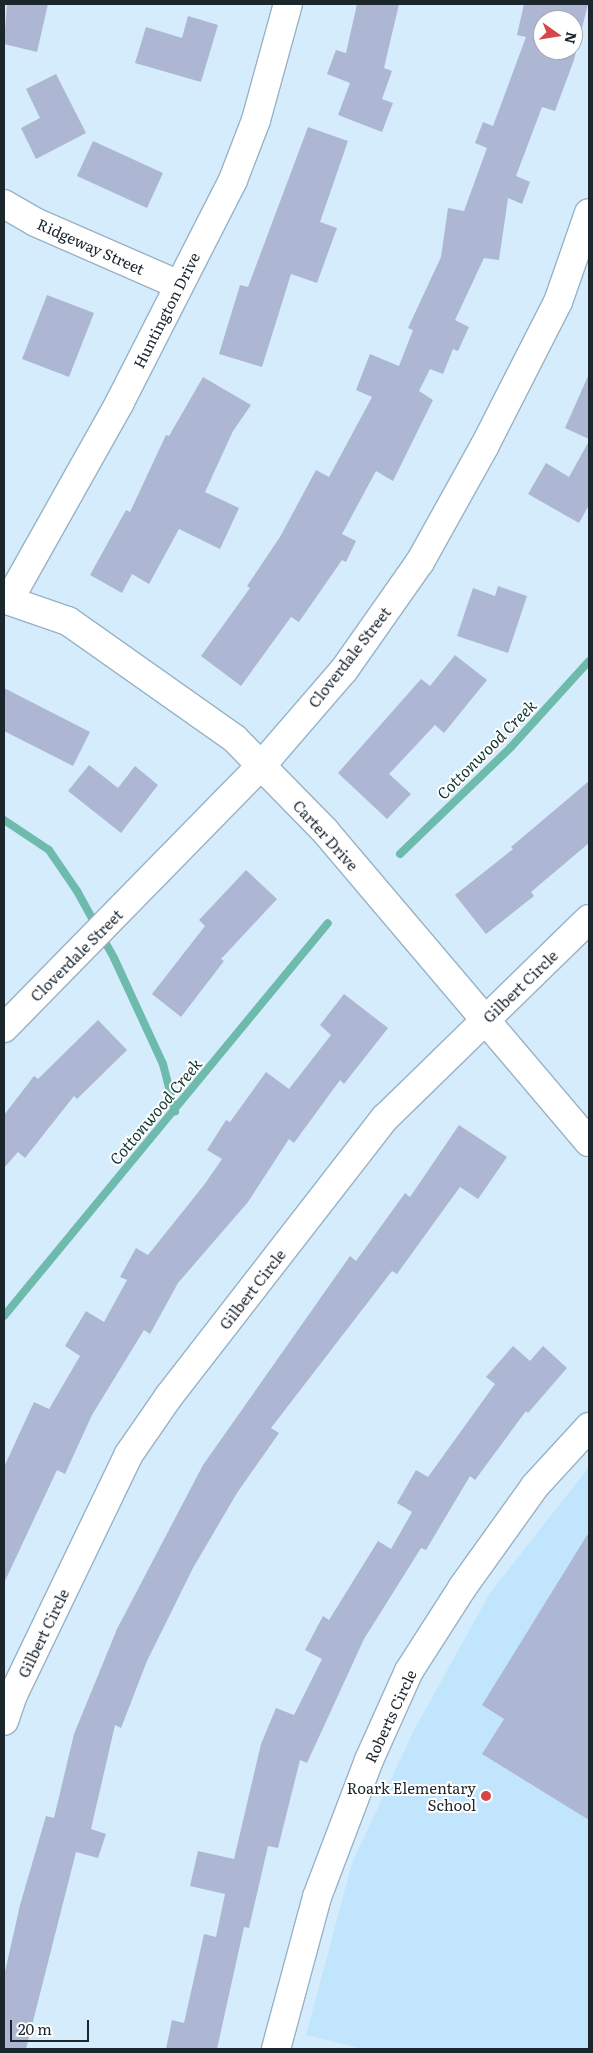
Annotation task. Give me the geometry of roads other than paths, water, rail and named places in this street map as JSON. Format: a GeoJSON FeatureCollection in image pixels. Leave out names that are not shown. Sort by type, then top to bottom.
{"type":"FeatureCollection","features":[{"type":"Feature","properties":{"kind":"street","name":"Huntington Drive"},"geometry":{"type":"LineString","coordinates":[[6,599],[120,402],[233,180],[256,120],[288,4]]}},
{"type":"Feature","properties":{"kind":"street","name":"Ridgeway Street"},"geometry":{"type":"LineString","coordinates":[[4,204],[35,222],[179,285]]}},
{"type":"Feature","properties":{"kind":"street","name":"Cloverdale Street"},"geometry":{"type":"LineString","coordinates":[[4,1028],[261,766],[344,670],[420,562],[484,447],[558,302],[589,213]]}},
{"type":"Feature","properties":{"kind":"street","name":"Carter Drive"},"geometry":{"type":"LineString","coordinates":[[6,599],[68,620],[235,739],[344,854],[484,1021],[589,1142]]}},
{"type":"Feature","properties":{"kind":"street","name":"Gilbert Circle"},"geometry":{"type":"LineString","coordinates":[[4,1721],[13,1695],[129,1454],[169,1396],[385,1118],[589,919]]}},
{"type":"Feature","properties":{"kind":"street","name":"Roberts Circle"},"geometry":{"type":"LineString","coordinates":[[276,2049],[317,1897],[369,1760],[410,1671],[462,1588],[535,1486],[589,1427]]}},
{"type":"Feature","properties":{"kind":"waterway","name":"Cottonwood Creek"},"geometry":{"type":"LineString","coordinates":[[400,854],[511,747],[589,661]]}},
{"type":"Feature","properties":{"kind":"waterway"},"geometry":{"type":"LineString","coordinates":[[4,820],[49,850],[77,891],[114,958],[163,1064],[175,1111]]}},
{"type":"Feature","properties":{"kind":"waterway","name":"Cottonwood Creek"},"geometry":{"type":"LineString","coordinates":[[4,1316],[328,923]]}},
{"type":"Feature","properties":{"kind":"place","name":"Roark Elementary School"},"geometry":{"type":"Point","coordinates":[486,1796]}}]}
